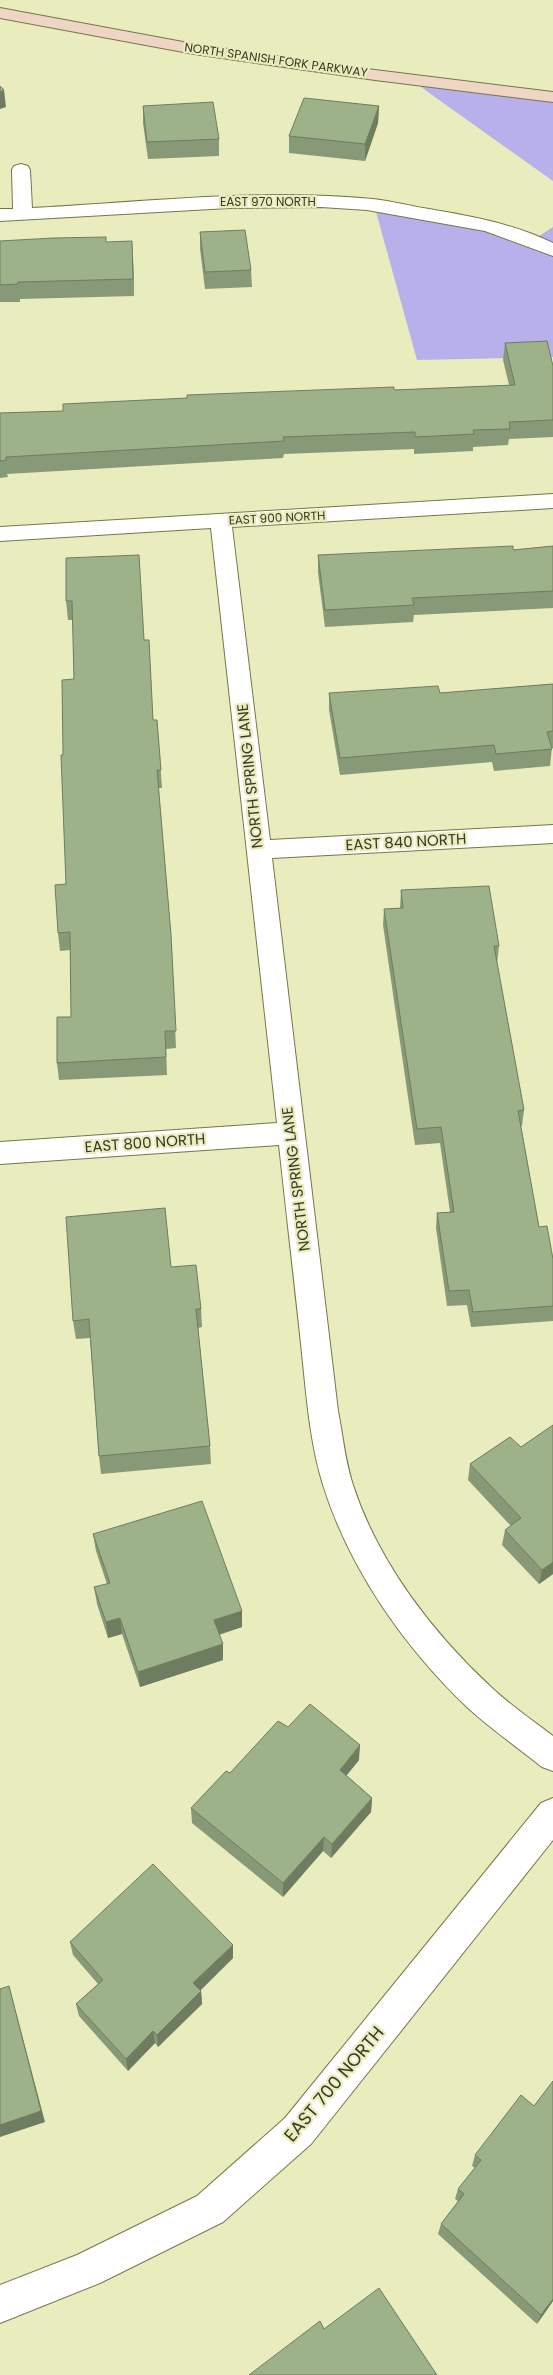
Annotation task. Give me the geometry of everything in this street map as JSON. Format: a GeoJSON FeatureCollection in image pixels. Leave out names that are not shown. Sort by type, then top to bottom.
{"type":"FeatureCollection","features":[{"type":"Feature","properties":{"kind":"street","name":"NORTH SPANISH FORK PARKWAY"},"geometry":{"type":"LineString","coordinates":[[0,13],[194,48],[375,75],[553,97]]}},
{"type":"Feature","properties":{"kind":"street"},"geometry":{"type":"LineString","coordinates":[[21,170],[23,214]]}},
{"type":"Feature","properties":{"kind":"street","name":"EAST 970 NORTH"},"geometry":{"type":"LineString","coordinates":[[0,215],[230,201],[294,200],[369,204],[464,220],[533,240],[553,250]]}},
{"type":"Feature","properties":{"kind":"street","name":"EAST 900 NORTH"},"geometry":{"type":"LineString","coordinates":[[0,534],[222,522],[553,500]]}},
{"type":"Feature","properties":{"kind":"street","name":"NORTH SPRING LANE"},"geometry":{"type":"LineString","coordinates":[[222,522],[323,1411],[338,1484],[361,1542],[392,1597],[428,1643],[480,1698],[553,1756]]}},
{"type":"Feature","properties":{"kind":"street","name":"EAST 840 NORTH"},"geometry":{"type":"LineString","coordinates":[[258,850],[553,834]]}},
{"type":"Feature","properties":{"kind":"street","name":"EAST 800 NORTH"},"geometry":{"type":"LineString","coordinates":[[0,1153],[290,1133]]}},
{"type":"Feature","properties":{"kind":"street","name":"EAST 700 NORTH"},"geometry":{"type":"LineString","coordinates":[[0,2304],[87,2270],[210,2209],[225,2196],[298,2131],[553,1814]]}},
{"type":"Feature","properties":{"kind":"shaded area"},"geometry":{"type":"Polygon","coordinates":[[[411,80],[553,97],[553,181],[411,80]]]}},
{"type":"Feature","properties":{"kind":"shaded area"},"geometry":{"type":"Polygon","coordinates":[[[373,201],[533,240],[553,227],[553,357],[417,360],[373,201]]]}},
{"type":"Feature","properties":{"kind":"building"},"geometry":{"type":"Polygon","coordinates":[[[304,98],[379,106],[365,144],[289,136],[304,98]]]}},
{"type":"Feature","properties":{"kind":"building"},"geometry":{"type":"Polygon","coordinates":[[[213,102],[219,139],[147,142],[143,106],[213,102]]]}},
{"type":"Feature","properties":{"kind":"building"},"geometry":{"type":"Polygon","coordinates":[[[245,230],[251,270],[205,272],[200,232],[245,230]]]}},
{"type":"Feature","properties":{"kind":"building"},"geometry":{"type":"Polygon","coordinates":[[[106,237],[106,242],[132,241],[133,279],[18,282],[18,284],[0,285],[0,241],[106,237]]]}},
{"type":"Feature","properties":{"kind":"building"},"geometry":{"type":"Polygon","coordinates":[[[547,341],[553,366],[553,420],[509,422],[510,429],[473,430],[474,434],[415,437],[415,432],[283,437],[284,441],[6,457],[6,460],[0,461],[0,413],[63,411],[63,404],[187,398],[187,395],[394,387],[394,390],[515,385],[505,343],[547,341]]]}},
{"type":"Feature","properties":{"kind":"building"},"geometry":{"type":"Polygon","coordinates":[[[513,546],[513,550],[553,546],[553,591],[412,598],[414,605],[325,610],[318,555],[513,546]]]}},
{"type":"Feature","properties":{"kind":"building"},"geometry":{"type":"Polygon","coordinates":[[[139,555],[144,640],[149,640],[153,720],[157,720],[161,770],[157,770],[171,935],[176,1031],[165,1031],[166,1057],[57,1063],[57,1017],[71,1017],[70,932],[58,933],[55,885],[66,884],[61,755],[63,755],[62,680],[74,679],[72,601],[66,601],[66,558],[139,555]]]}},
{"type":"Feature","properties":{"kind":"building"},"geometry":{"type":"Polygon","coordinates":[[[553,684],[553,731],[547,732],[552,749],[496,754],[494,745],[340,758],[329,693],[438,686],[440,693],[553,684]]]}},
{"type":"Feature","properties":{"kind":"building"},"geometry":{"type":"Polygon","coordinates":[[[489,886],[499,946],[494,946],[524,1110],[518,1111],[539,1227],[547,1226],[553,1259],[553,1306],[473,1312],[469,1290],[449,1291],[437,1213],[454,1212],[441,1127],[417,1129],[384,909],[403,908],[401,890],[489,886]]]}},
{"type":"Feature","properties":{"kind":"building"},"geometry":{"type":"Polygon","coordinates":[[[165,1208],[171,1267],[196,1265],[201,1309],[196,1309],[210,1446],[99,1456],[89,1319],[73,1321],[66,1217],[165,1208]]]}},
{"type":"Feature","properties":{"kind":"building"},"geometry":{"type":"Polygon","coordinates":[[[553,1425],[553,1562],[542,1570],[505,1530],[521,1518],[470,1464],[510,1437],[521,1447],[553,1425]]]}},
{"type":"Feature","properties":{"kind":"building"},"geometry":{"type":"Polygon","coordinates":[[[202,1501],[242,1611],[214,1620],[223,1644],[138,1672],[120,1618],[106,1622],[94,1587],[110,1583],[93,1534],[202,1501]]]}},
{"type":"Feature","properties":{"kind":"building"},"geometry":{"type":"Polygon","coordinates":[[[310,1704],[360,1745],[340,1770],[372,1798],[332,1844],[324,1837],[283,1883],[191,1808],[226,1771],[230,1773],[278,1721],[288,1727],[310,1704]]]}},
{"type":"Feature","properties":{"kind":"building"},"geometry":{"type":"Polygon","coordinates":[[[153,1864],[233,1945],[193,1983],[201,1991],[157,2035],[153,2031],[126,2059],[76,2004],[103,1980],[70,1942],[153,1864]]]}},
{"type":"Feature","properties":{"kind":"building"},"geometry":{"type":"Polygon","coordinates":[[[9,1986],[41,2111],[0,2125],[0,1989],[9,1986]]]}},
{"type":"Feature","properties":{"kind":"building"},"geometry":{"type":"Polygon","coordinates":[[[553,2081],[553,2299],[541,2315],[441,2224],[464,2194],[458,2189],[481,2160],[475,2155],[521,2095],[534,2106],[553,2081]]]}},
{"type":"Feature","properties":{"kind":"building"},"geometry":{"type":"Polygon","coordinates":[[[379,2288],[437,2375],[249,2375],[320,2321],[324,2329],[379,2288]]]}}]}
